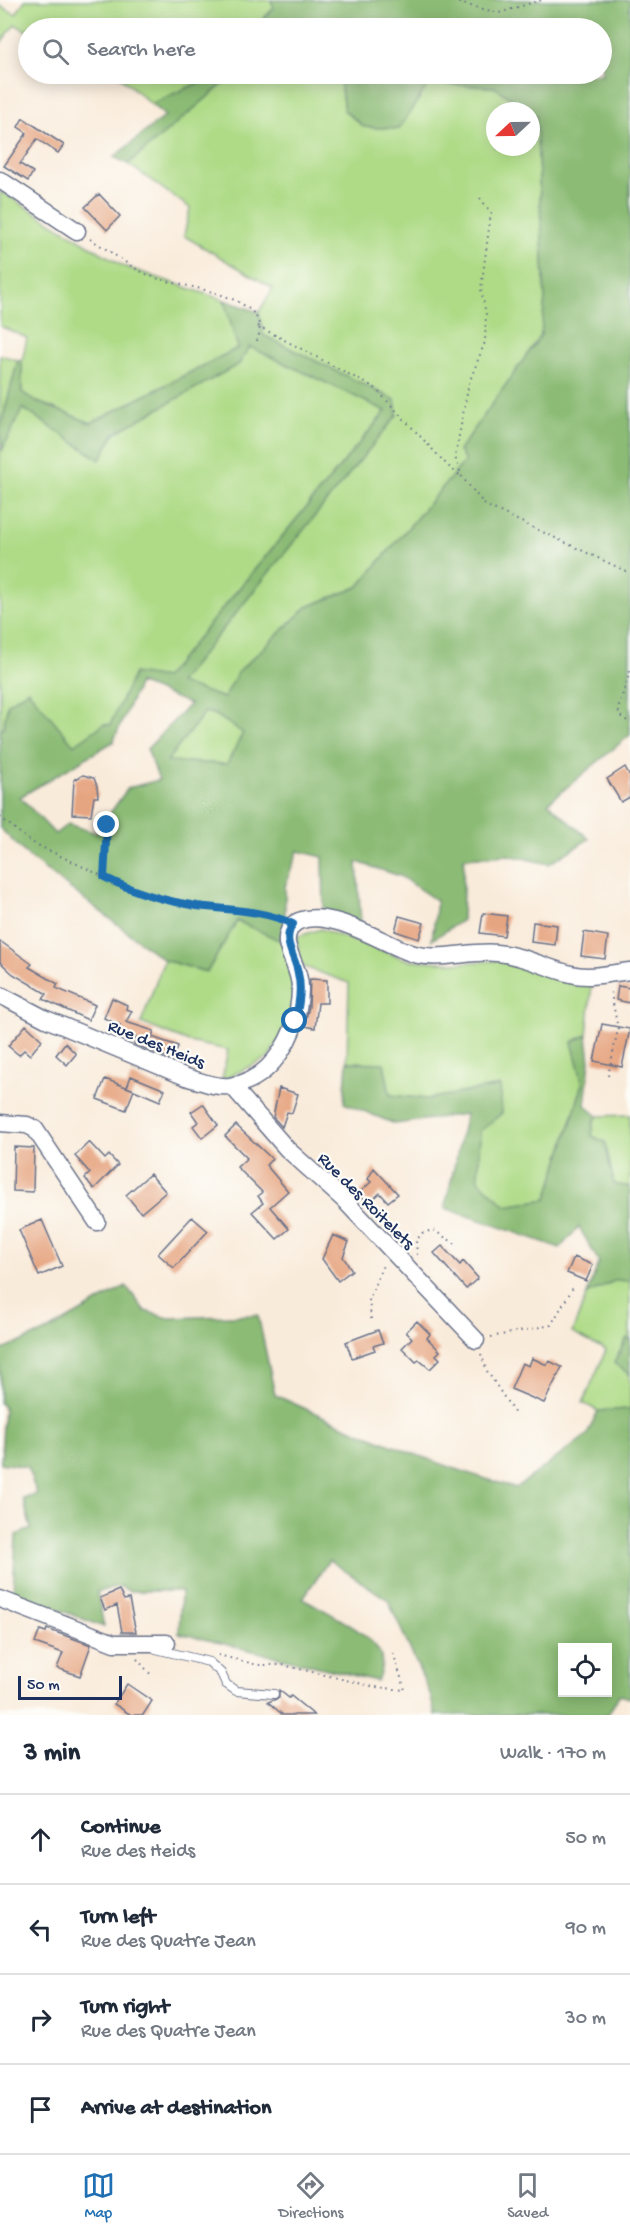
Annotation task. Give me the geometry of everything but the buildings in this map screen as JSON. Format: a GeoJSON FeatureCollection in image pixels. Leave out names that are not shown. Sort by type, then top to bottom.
{"type":"FeatureCollection","features":[{"type":"Feature","properties":{"kind":"street"},"geometry":{"type":"LineString","coordinates":[[0,180],[77,231]]}},
{"type":"Feature","properties":{"kind":"street"},"geometry":{"type":"LineString","coordinates":[[231,1086],[258,1075],[274,1061],[287,1042],[296,1018],[300,990],[298,972],[287,942],[288,931],[293,924],[302,920],[336,922],[364,930],[412,953],[431,955],[499,953],[522,957],[573,975],[630,971]]}},
{"type":"Feature","properties":{"kind":"street","name":"Rue des Heids"},"geometry":{"type":"LineString","coordinates":[[0,995],[46,1019],[186,1077],[207,1084],[231,1086]]}},
{"type":"Feature","properties":{"kind":"street","name":"Rue des Roitelets"},"geometry":{"type":"LineString","coordinates":[[231,1086],[287,1149],[344,1200],[476,1340]]}},
{"type":"Feature","properties":{"kind":"street"},"geometry":{"type":"LineString","coordinates":[[0,1123],[27,1125],[35,1129],[97,1222]]}},
{"type":"Feature","properties":{"kind":"street"},"geometry":{"type":"LineString","coordinates":[[0,1599],[114,1643],[167,1643]]}},
{"type":"Feature","properties":{"kind":"lane"},"geometry":{"type":"LineString","coordinates":[[142,1643],[209,1662],[221,1673],[226,1684],[236,1691],[274,1694]]}},
{"type":"Feature","properties":{"kind":"path"},"geometry":{"type":"LineString","coordinates":[[447,0],[499,13],[541,0]]}},
{"type":"Feature","properties":{"kind":"path"},"geometry":{"type":"LineString","coordinates":[[462,477],[455,457],[469,382],[485,342],[486,314],[481,289],[491,213],[480,198]]}},
{"type":"Feature","properties":{"kind":"path"},"geometry":{"type":"LineString","coordinates":[[77,231],[150,276],[178,286],[229,297],[247,305],[260,331],[255,345]]}},
{"type":"Feature","properties":{"kind":"path"},"geometry":{"type":"LineString","coordinates":[[258,326],[267,328],[375,388],[430,444],[447,466],[462,477],[485,505],[630,573]]}},
{"type":"Feature","properties":{"kind":"path"},"geometry":{"type":"LineString","coordinates":[[630,671],[618,709],[620,716],[630,723]]}},
{"type":"Feature","properties":{"kind":"path"},"geometry":{"type":"LineString","coordinates":[[0,817],[32,842],[140,894],[195,905],[277,916],[293,924]]}},
{"type":"Feature","properties":{"kind":"path"},"geometry":{"type":"LineString","coordinates":[[104,877],[107,825]]}},
{"type":"Feature","properties":{"kind":"path"},"geometry":{"type":"LineString","coordinates":[[608,1076],[618,1029],[610,996],[609,973]]}},
{"type":"Feature","properties":{"kind":"path"},"geometry":{"type":"LineString","coordinates":[[422,1263],[416,1255],[416,1241],[422,1233],[433,1230],[456,1244]]}},
{"type":"Feature","properties":{"kind":"path"},"geometry":{"type":"LineString","coordinates":[[371,1319],[369,1299],[390,1250]]}},
{"type":"Feature","properties":{"kind":"path"},"geometry":{"type":"LineString","coordinates":[[515,1414],[487,1371],[476,1340],[551,1325],[574,1286]]}},
{"type":"Feature","properties":{"kind":"path"},"geometry":{"type":"LineString","coordinates":[[123,1643],[152,1676]]}},
{"type":"Feature","properties":{"kind":"path"},"geometry":{"type":"LineString","coordinates":[[213,1654],[258,1665],[283,1665],[375,1686],[405,1690],[392,1649]]}},
{"type":"Feature","properties":{"kind":"green space"},"geometry":{"type":"Polygon","coordinates":[[[25,0],[271,0],[274,8],[264,18],[18,18],[18,26],[15,24],[0,44],[0,6],[16,14],[25,0]]]}},
{"type":"Feature","properties":{"kind":"green space"},"geometry":{"type":"Polygon","coordinates":[[[271,0],[630,0],[630,735],[548,803],[589,839],[549,864],[508,855],[464,858],[462,920],[432,940],[437,901],[400,876],[357,862],[361,924],[324,917],[323,857],[298,851],[285,886],[285,917],[281,941],[237,921],[207,972],[164,960],[29,857],[0,828],[0,730],[3,729],[8,703],[28,690],[74,745],[104,724],[110,725],[134,673],[165,678],[386,411],[250,347],[239,364],[115,433],[100,460],[23,408],[2,450],[0,429],[18,360],[22,361],[22,392],[35,401],[91,423],[238,348],[224,300],[259,312],[263,335],[395,400],[397,415],[179,683],[224,698],[238,672],[307,607],[358,587],[465,461],[459,451],[541,335],[545,299],[538,156],[540,156],[540,102],[516,102],[494,87],[445,84],[612,84],[612,18],[264,18],[274,8],[271,0]],[[139,683],[113,742],[20,797],[55,834],[68,824],[96,833],[128,788],[159,780],[147,749],[190,704],[139,683]],[[205,712],[167,761],[227,764],[243,733],[216,715],[205,712]]]}},
{"type":"Feature","properties":{"kind":"green space"},"geometry":{"type":"Polygon","coordinates":[[[128,84],[196,84],[151,104],[128,84]]]}},
{"type":"Feature","properties":{"kind":"green space"},"geometry":{"type":"Polygon","coordinates":[[[196,84],[223,84],[128,164],[114,157],[165,116],[151,104],[196,84]]]}},
{"type":"Feature","properties":{"kind":"green space"},"geometry":{"type":"Polygon","coordinates":[[[223,84],[340,84],[344,110],[364,127],[399,129],[427,84],[494,87],[516,102],[486,102],[486,156],[538,156],[545,300],[541,335],[459,451],[465,461],[358,587],[307,607],[238,672],[225,698],[178,684],[397,415],[395,400],[263,335],[259,312],[273,288],[184,236],[190,208],[128,164],[223,84]]]}},
{"type":"Feature","properties":{"kind":"green space"},"geometry":{"type":"Polygon","coordinates":[[[340,84],[428,84],[399,129],[364,127],[344,110],[340,84]]]}},
{"type":"Feature","properties":{"kind":"green space"},"geometry":{"type":"Polygon","coordinates":[[[0,191],[123,266],[224,300],[238,348],[91,423],[35,401],[22,392],[22,361],[27,338],[0,326],[0,191]]]}},
{"type":"Feature","properties":{"kind":"green space"},"geometry":{"type":"Polygon","coordinates":[[[250,346],[386,411],[165,678],[134,674],[110,725],[104,724],[74,746],[8,703],[3,729],[0,730],[0,449],[22,408],[100,460],[115,433],[239,364],[250,346]]]}},
{"type":"Feature","properties":{"kind":"green space"},"geometry":{"type":"Polygon","coordinates":[[[0,355],[18,360],[0,429],[0,355]]]}},
{"type":"Feature","properties":{"kind":"green space"},"geometry":{"type":"Polygon","coordinates":[[[205,712],[216,715],[243,733],[227,764],[166,761],[205,712]]]}},
{"type":"Feature","properties":{"kind":"green space"},"geometry":{"type":"Polygon","coordinates":[[[237,920],[281,941],[294,968],[295,1013],[268,1058],[222,1080],[228,1050],[189,1042],[141,1023],[164,960],[207,972],[237,920]]]}},
{"type":"Feature","properties":{"kind":"green space"},"geometry":{"type":"Polygon","coordinates":[[[321,929],[408,960],[460,963],[507,960],[592,982],[587,1035],[572,1042],[583,1083],[547,1199],[506,1206],[478,1180],[480,1131],[502,1113],[500,1086],[427,1099],[390,1095],[384,1063],[347,1062],[349,983],[302,966],[296,937],[321,929]]]}},
{"type":"Feature","properties":{"kind":"green space"},"geometry":{"type":"Polygon","coordinates":[[[587,1035],[590,1061],[585,1105],[598,1116],[594,1121],[592,1136],[605,1142],[614,1184],[630,1187],[630,1281],[616,1280],[587,1294],[599,1262],[579,1227],[560,1248],[445,1208],[466,1114],[395,1124],[344,1103],[347,1062],[384,1063],[390,1095],[427,1099],[500,1086],[502,1113],[480,1131],[478,1180],[506,1206],[547,1199],[583,1084],[572,1042],[587,1035]]]}},
{"type":"Feature","properties":{"kind":"green space"},"geometry":{"type":"Polygon","coordinates":[[[630,1115],[630,1187],[614,1184],[605,1142],[592,1136],[594,1121],[598,1116],[630,1115]]]}},
{"type":"Feature","properties":{"kind":"green space"},"geometry":{"type":"Polygon","coordinates":[[[616,1280],[630,1281],[630,1340],[627,1338],[614,1363],[630,1375],[630,1409],[598,1411],[583,1403],[606,1350],[572,1333],[587,1294],[616,1280]]]}},
{"type":"Feature","properties":{"kind":"green space"},"geometry":{"type":"Polygon","coordinates":[[[126,1286],[145,1311],[169,1318],[258,1315],[275,1395],[394,1446],[516,1488],[587,1435],[598,1411],[630,1409],[630,1698],[619,1695],[608,1715],[435,1715],[430,1694],[388,1600],[329,1560],[303,1598],[368,1638],[380,1654],[382,1661],[377,1681],[179,1633],[181,1591],[129,1591],[119,1586],[97,1592],[104,1627],[13,1592],[16,1535],[31,1529],[23,1499],[37,1494],[27,1467],[1,1463],[4,1407],[0,1403],[0,1351],[51,1329],[126,1286]]]}},
{"type":"Feature","properties":{"kind":"green space"},"geometry":{"type":"Polygon","coordinates":[[[627,1338],[630,1340],[630,1375],[614,1363],[627,1338]]]}},
{"type":"Feature","properties":{"kind":"route"},"geometry":{"type":"LineString","coordinates":[[107,825],[104,877],[140,894],[195,905],[277,916],[293,924],[288,931],[287,942],[298,972],[300,990],[295,1021]]}}]}
